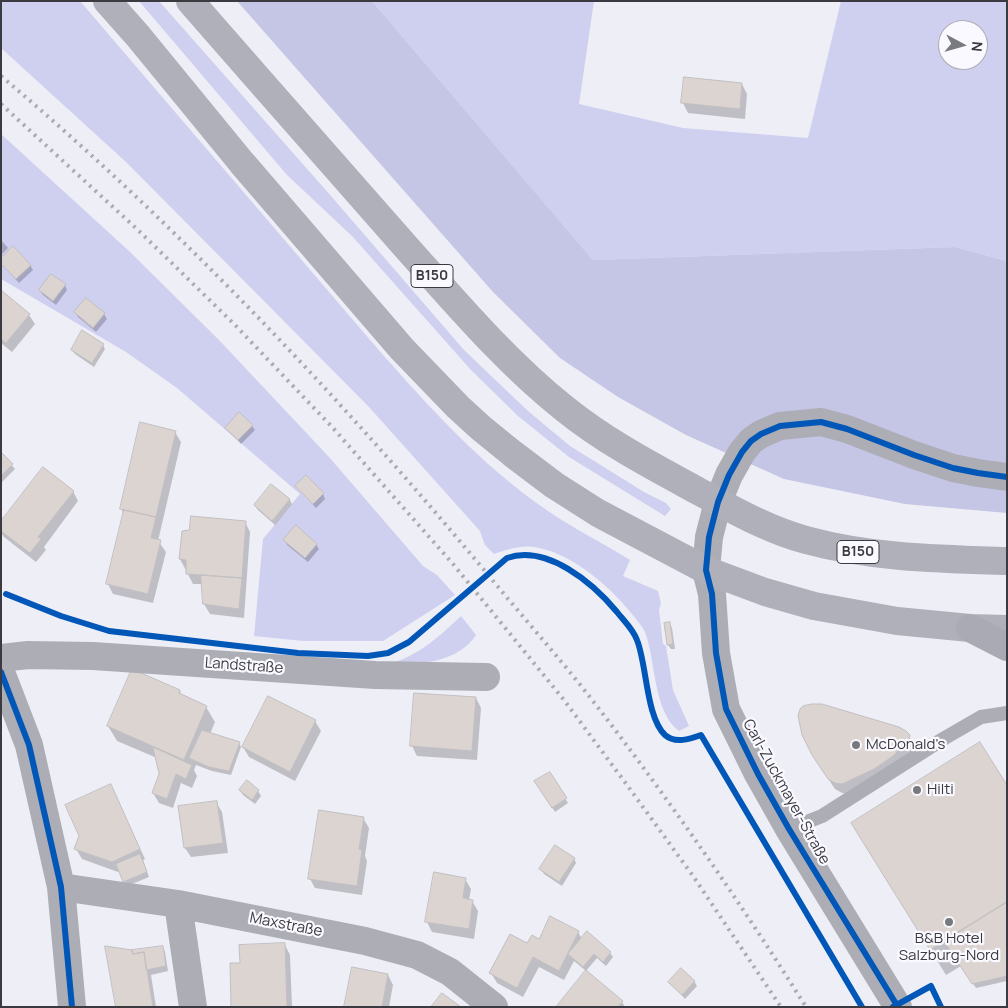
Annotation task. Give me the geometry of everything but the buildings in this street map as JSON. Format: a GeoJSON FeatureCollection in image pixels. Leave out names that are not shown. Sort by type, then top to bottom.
{"type":"FeatureCollection","features":[{"type":"Feature","properties":{"kind":"highway"},"geometry":{"type":"LineString","coordinates":[[970,628],[1007,647]]}},
{"type":"Feature","properties":{"kind":"main road"},"geometry":{"type":"LineString","coordinates":[[107,1],[248,171],[402,349],[458,407],[512,454],[554,485],[598,513],[706,570],[765,592],[814,606],[897,620],[970,628],[1007,629]]}},
{"type":"Feature","properties":{"kind":"main road","name":"B150"},"geometry":{"type":"LineString","coordinates":[[190,1],[395,235],[508,358],[564,408],[587,425],[635,456],[718,502],[803,539],[861,552],[920,559],[1007,561]]}},
{"type":"Feature","properties":{"kind":"street","name":"Carl-Zuckmayer-Straße"},"geometry":{"type":"LineString","coordinates":[[898,1007],[758,774],[726,709],[716,653],[712,594],[706,570],[709,536],[718,502],[729,475],[742,452],[751,441],[780,426],[821,422],[847,429],[953,468],[978,474],[1007,477]]}},
{"type":"Feature","properties":{"kind":"street","name":"Landstraße"},"geometry":{"type":"LineString","coordinates":[[1,658],[93,656],[375,675],[486,677]]}},
{"type":"Feature","properties":{"kind":"street"},"geometry":{"type":"LineString","coordinates":[[1,672],[29,745],[61,887],[72,1007]]}},
{"type":"Feature","properties":{"kind":"street","name":"Maxstraße"},"geometry":{"type":"LineString","coordinates":[[61,887],[178,904],[365,941],[417,956],[450,972],[494,1007]]}},
{"type":"Feature","properties":{"kind":"street"},"geometry":{"type":"LineString","coordinates":[[178,904],[193,1007]]}},
{"type":"Feature","properties":{"kind":"lane"},"geometry":{"type":"LineString","coordinates":[[790,829],[822,816],[981,717],[1007,713]]}},
{"type":"Feature","properties":{"kind":"shaded area"},"geometry":{"type":"Polygon","coordinates":[[[1,1],[80,1],[377,348],[457,435],[500,475],[548,511],[630,560],[623,576],[658,591],[661,603],[659,610],[663,644],[666,646],[673,690],[689,726],[679,731],[664,712],[656,685],[645,632],[617,597],[593,575],[553,552],[539,548],[522,547],[494,554],[485,545],[480,531],[369,407],[126,162],[1,48],[1,1]]]}},
{"type":"Feature","properties":{"kind":"shaded area"},"geometry":{"type":"Polygon","coordinates":[[[139,1],[159,1],[464,350],[528,411],[570,446],[644,492],[666,503],[671,509],[665,516],[569,457],[518,416],[471,370],[352,236],[287,175],[139,1]]]}},
{"type":"Feature","properties":{"kind":"shaded area"},"geometry":{"type":"Polygon","coordinates":[[[237,1],[372,1],[593,260],[955,247],[1007,261],[1007,513],[905,504],[784,479],[686,435],[618,397],[560,358],[493,292],[237,1]]]}},
{"type":"Feature","properties":{"kind":"shaded area"},"geometry":{"type":"Polygon","coordinates":[[[372,1],[594,1],[579,104],[683,128],[808,138],[841,1],[1007,1],[1007,261],[955,247],[593,260],[372,1]]]}},
{"type":"Feature","properties":{"kind":"shaded area"},"geometry":{"type":"Polygon","coordinates":[[[1,134],[129,251],[219,340],[329,457],[423,566],[437,575],[455,595],[383,641],[303,641],[254,636],[263,539],[300,494],[177,388],[126,352],[1,279],[1,134]]]}},
{"type":"Feature","properties":{"kind":"shaded area"},"geometry":{"type":"Polygon","coordinates":[[[461,616],[476,635],[460,651],[438,660],[427,662],[415,664],[392,663],[420,650],[437,638],[461,616]]]}},
{"type":"Feature","properties":{"kind":"railway"},"geometry":{"type":"LineString","coordinates":[[1,76],[68,134],[197,255],[320,382],[437,515],[571,674],[612,726],[726,884],[806,1007]]}},
{"type":"Feature","properties":{"kind":"railway"},"geometry":{"type":"LineString","coordinates":[[1,104],[138,230],[235,325],[333,428],[453,564],[564,700],[627,785],[693,876],[781,1007]]}},
{"type":"Feature","properties":{"kind":"cycle path"},"geometry":{"type":"LineString","coordinates":[[898,1007],[789,829],[758,774],[726,709],[716,653],[712,594],[706,570],[709,537],[718,502],[729,475],[742,452],[751,441],[761,434],[780,426],[821,422],[847,429],[953,468],[1007,477]]}},
{"type":"Feature","properties":{"kind":"cycle path"},"geometry":{"type":"LineString","coordinates":[[6,594],[61,616],[109,631],[298,653],[368,656],[388,653],[409,642],[507,558],[522,555],[538,556],[553,561],[582,578],[595,589],[631,629],[640,651],[650,704],[659,727],[669,738],[678,740],[701,735],[862,1007]]}},
{"type":"Feature","properties":{"kind":"cycle path"},"geometry":{"type":"LineString","coordinates":[[1,672],[29,745],[61,887],[72,1007]]}},
{"type":"Feature","properties":{"kind":"cycle path"},"geometry":{"type":"LineString","coordinates":[[893,1007],[931,986],[941,1007]]}},
{"type":"Feature","properties":{"kind":"place","name":"McDonald's"},"geometry":{"type":"Point","coordinates":[856,745]}},
{"type":"Feature","properties":{"kind":"place","name":"Hilti"},"geometry":{"type":"Point","coordinates":[917,790]}},
{"type":"Feature","properties":{"kind":"place","name":"B&B Hotel Salzburg-Nord"},"geometry":{"type":"Point","coordinates":[949,922]}}]}
